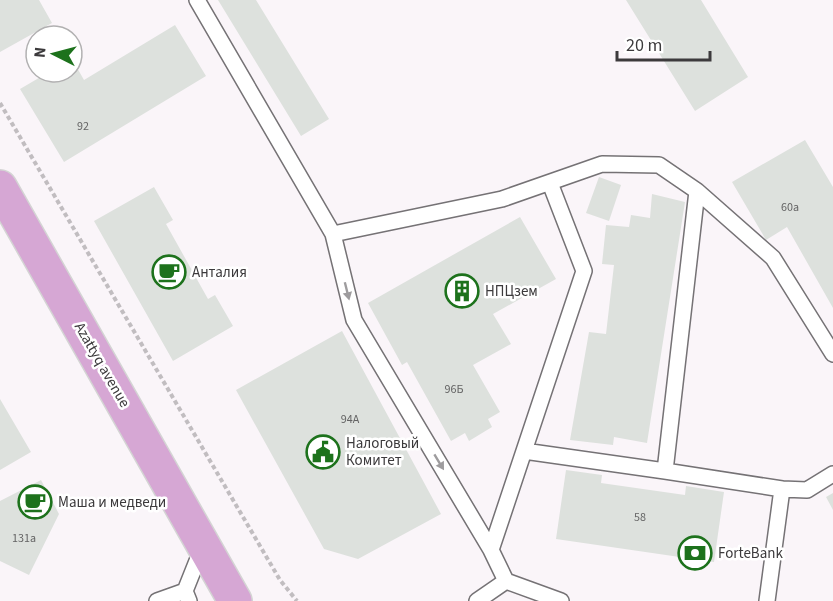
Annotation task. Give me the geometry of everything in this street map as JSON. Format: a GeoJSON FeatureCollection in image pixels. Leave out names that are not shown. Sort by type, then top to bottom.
{"type":"FeatureCollection","features":[{"type":"Feature","properties":{"kind":"main road","name":"Azattyq avenue"},"geometry":{"type":"LineString","coordinates":[[0,187],[233,596]]}},
{"type":"Feature","properties":{"kind":"lane"},"geometry":{"type":"LineString","coordinates":[[197,0],[333,234],[354,320],[491,550],[506,581],[561,601]]}},
{"type":"Feature","properties":{"kind":"lane"},"geometry":{"type":"LineString","coordinates":[[333,234],[502,199],[602,164],[659,165],[697,191],[773,258],[833,354]]}},
{"type":"Feature","properties":{"kind":"lane"},"geometry":{"type":"LineString","coordinates":[[491,550],[584,271],[550,183]]}},
{"type":"Feature","properties":{"kind":"lane"},"geometry":{"type":"LineString","coordinates":[[665,471],[697,191]]}},
{"type":"Feature","properties":{"kind":"lane"},"geometry":{"type":"LineString","coordinates":[[524,451],[782,489],[807,490],[833,474]]}},
{"type":"Feature","properties":{"kind":"lane"},"geometry":{"type":"LineString","coordinates":[[767,601],[782,489]]}},
{"type":"Feature","properties":{"kind":"lane"},"geometry":{"type":"LineString","coordinates":[[157,601],[187,596],[204,543]]}},
{"type":"Feature","properties":{"kind":"lane"},"geometry":{"type":"LineString","coordinates":[[477,601],[506,581]]}},
{"type":"Feature","properties":{"kind":"path"},"geometry":{"type":"LineString","coordinates":[[0,103],[274,570],[297,601]]}},
{"type":"Feature","properties":{"kind":"building"},"geometry":{"type":"Polygon","coordinates":[[[0,0],[39,0],[52,23],[24,24],[24,39],[0,52],[0,0]]]}},
{"type":"Feature","properties":{"kind":"building"},"geometry":{"type":"Polygon","coordinates":[[[218,0],[256,0],[329,119],[301,136],[218,0]]]}},
{"type":"Feature","properties":{"kind":"building"},"geometry":{"type":"Polygon","coordinates":[[[626,0],[701,0],[748,77],[695,111],[626,0]]]}},
{"type":"Feature","properties":{"kind":"building"},"geometry":{"type":"Polygon","coordinates":[[[175,25],[206,76],[64,162],[20,89],[29,84],[84,84],[84,80],[175,25]]]}},
{"type":"Feature","properties":{"kind":"building"},"geometry":{"type":"Polygon","coordinates":[[[805,140],[833,187],[833,308],[787,227],[766,240],[732,182],[805,140]]]}},
{"type":"Feature","properties":{"kind":"building"},"geometry":{"type":"Polygon","coordinates":[[[599,177],[621,185],[609,221],[586,213],[599,177]]]}},
{"type":"Feature","properties":{"kind":"building"},"geometry":{"type":"Polygon","coordinates":[[[154,187],[173,220],[166,224],[208,299],[215,295],[233,326],[173,361],[94,221],[154,187]]]}},
{"type":"Feature","properties":{"kind":"building"},"geometry":{"type":"Polygon","coordinates":[[[652,194],[685,202],[647,443],[614,437],[613,445],[570,440],[589,332],[606,334],[614,265],[602,264],[606,225],[629,227],[631,215],[650,218],[652,194]]]}},
{"type":"Feature","properties":{"kind":"building","name":"НПЦзем"},"geometry":{"type":"Polygon","coordinates":[[[520,217],[556,279],[493,314],[511,344],[473,365],[500,412],[488,419],[492,427],[469,441],[465,433],[451,441],[407,362],[402,365],[368,303],[520,217]]]}},
{"type":"Feature","properties":{"kind":"building"},"geometry":{"type":"Polygon","coordinates":[[[342,331],[441,514],[358,559],[324,549],[236,390],[342,331]]]}},
{"type":"Feature","properties":{"kind":"building"},"geometry":{"type":"Polygon","coordinates":[[[0,399],[31,452],[0,470],[0,399]]]}},
{"type":"Feature","properties":{"kind":"building"},"geometry":{"type":"Polygon","coordinates":[[[566,470],[602,475],[601,483],[685,495],[686,486],[724,492],[714,562],[556,539],[566,470]]]}},
{"type":"Feature","properties":{"kind":"building"},"geometry":{"type":"Polygon","coordinates":[[[41,480],[59,514],[29,575],[0,561],[0,501],[41,480]]]}},
{"type":"Feature","properties":{"kind":"building"},"geometry":{"type":"Polygon","coordinates":[[[833,493],[833,510],[826,497],[833,493]]]}},
{"type":"Feature","properties":{"kind":"place","name":"Анталия"},"geometry":{"type":"Point","coordinates":[169,272]}},
{"type":"Feature","properties":{"kind":"place","name":"НПЦзем"},"geometry":{"type":"Point","coordinates":[462,291]}},
{"type":"Feature","properties":{"kind":"place","name":"Налоговый Комитет"},"geometry":{"type":"Point","coordinates":[323,452]}},
{"type":"Feature","properties":{"kind":"place","name":"Маша и медведи"},"geometry":{"type":"Point","coordinates":[35,502]}},
{"type":"Feature","properties":{"kind":"place","name":"ForteBank"},"geometry":{"type":"Point","coordinates":[695,553]}}]}
